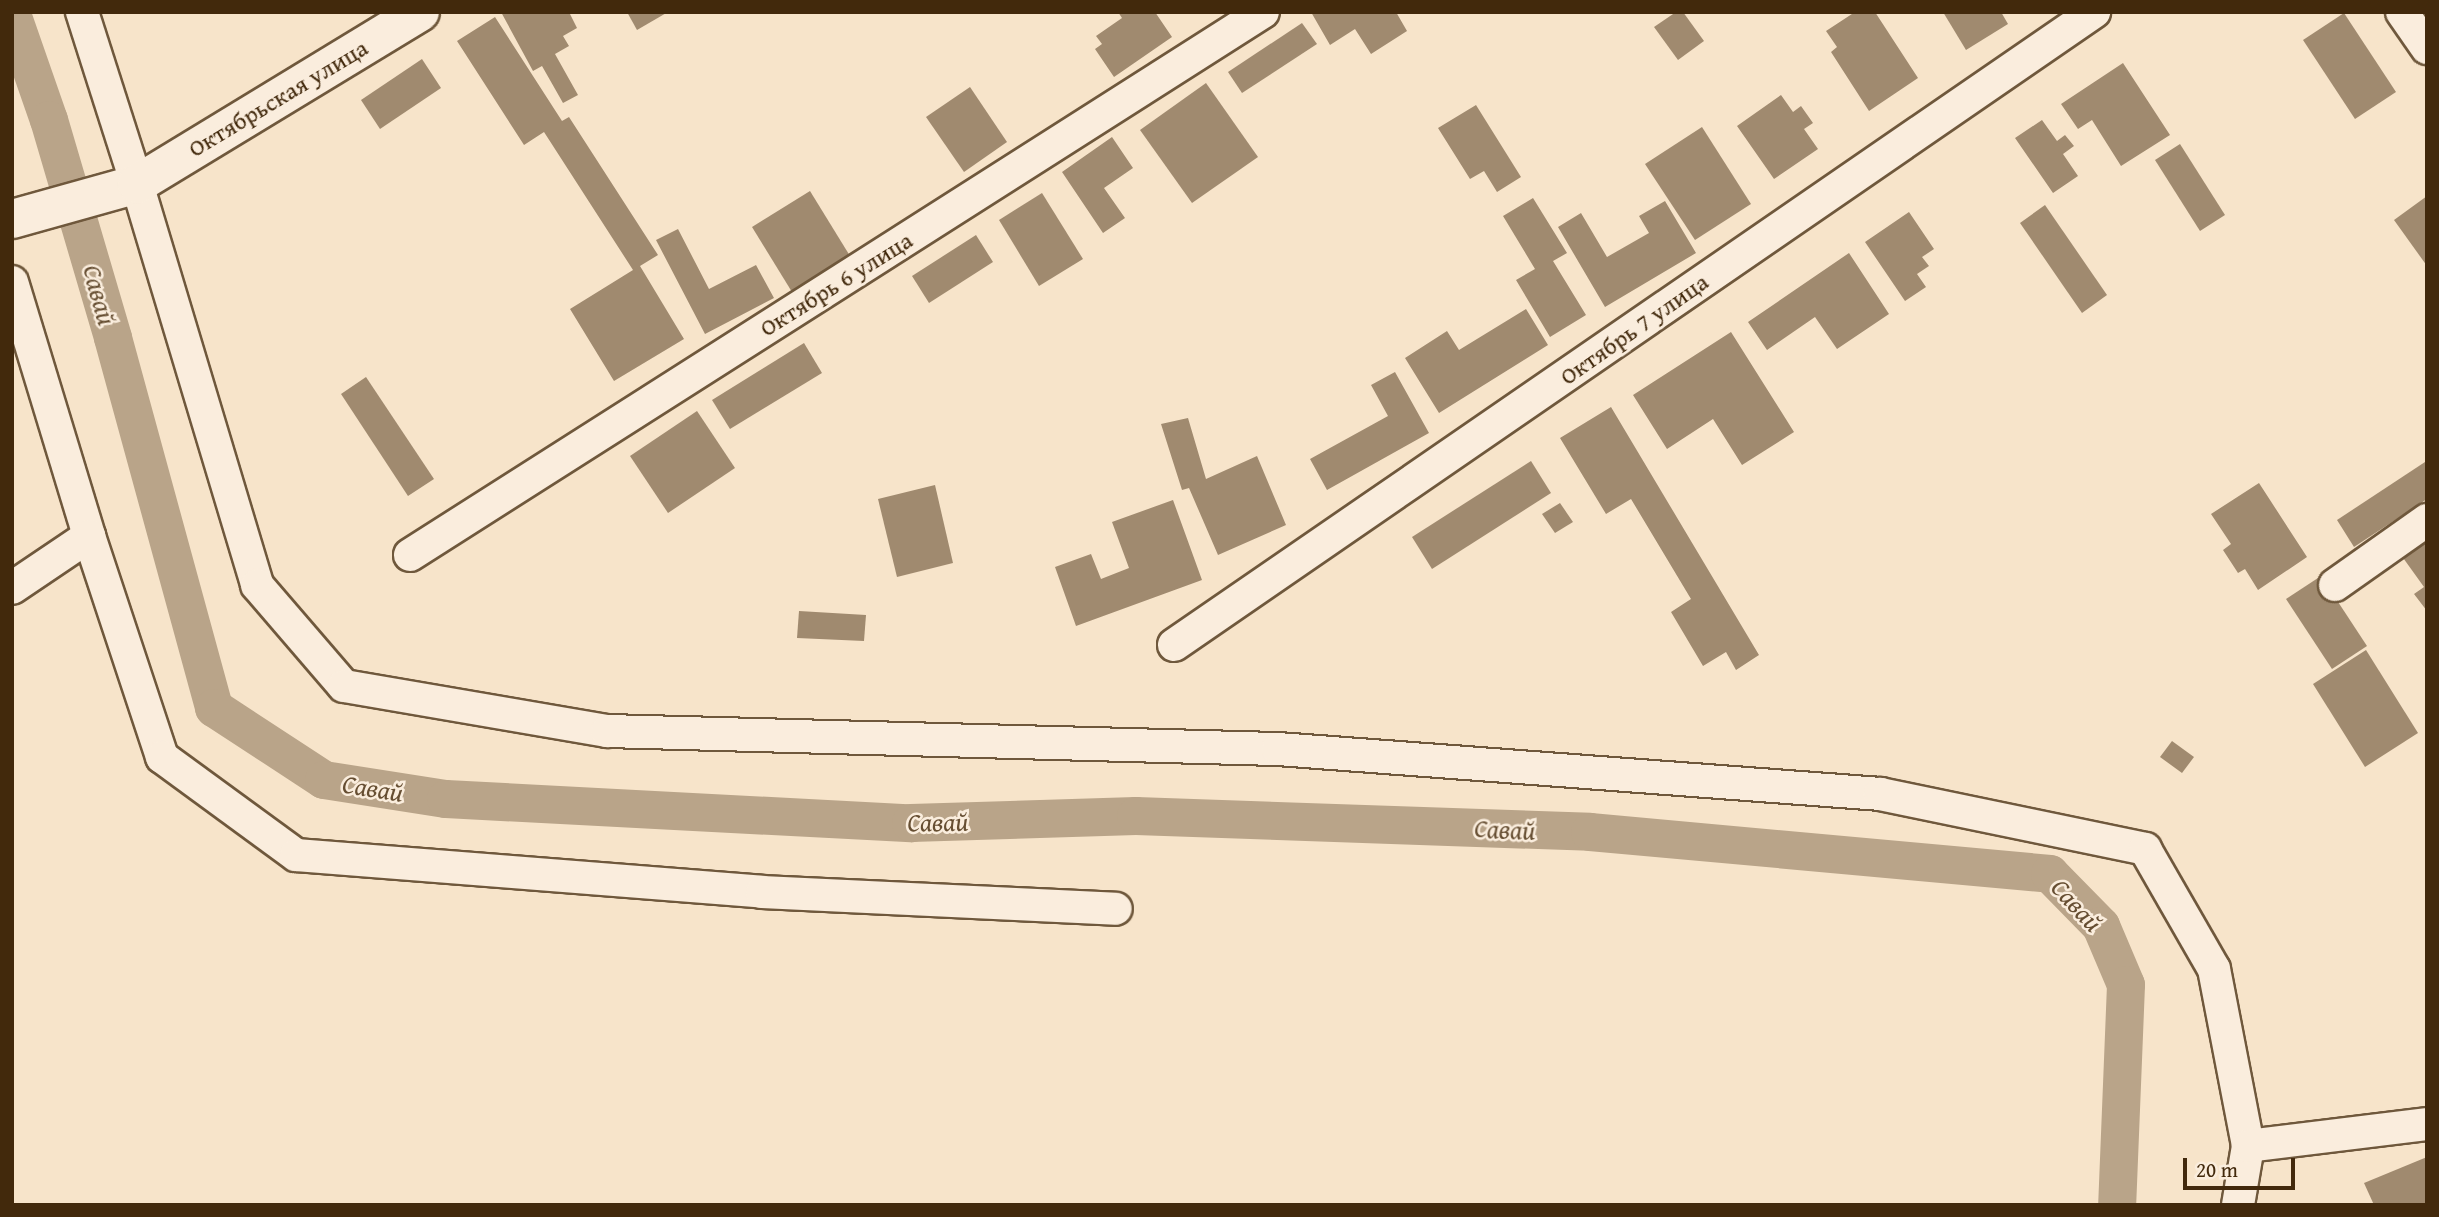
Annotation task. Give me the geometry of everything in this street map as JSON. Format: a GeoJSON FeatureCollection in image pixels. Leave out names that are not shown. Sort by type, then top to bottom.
{"type":"FeatureCollection","features":[{"type":"Feature","properties":{"kind":"main road","name":"Октябрьская улица"},"geometry":{"type":"LineString","coordinates":[[12,219],[137,184],[419,12]]}},
{"type":"Feature","properties":{"kind":"street"},"geometry":{"type":"LineString","coordinates":[[82,12],[137,184],[257,585],[344,686],[607,731],[1278,749],[1880,794],[2145,849],[2214,969],[2248,1146],[2238,1205]]}},
{"type":"Feature","properties":{"kind":"street","name":"Октябрь 6 улица"},"geometry":{"type":"LineString","coordinates":[[410,555],[1263,12]]}},
{"type":"Feature","properties":{"kind":"street","name":"Октябрь 7 улица"},"geometry":{"type":"LineString","coordinates":[[1174,645],[2094,12]]}},
{"type":"Feature","properties":{"kind":"street"},"geometry":{"type":"LineString","coordinates":[[2402,12],[2427,48]]}},
{"type":"Feature","properties":{"kind":"street"},"geometry":{"type":"LineString","coordinates":[[12,282],[89,536],[162,757],[296,855],[762,892],[1116,909]]}},
{"type":"Feature","properties":{"kind":"street"},"geometry":{"type":"LineString","coordinates":[[2335,585],[2427,520]]}},
{"type":"Feature","properties":{"kind":"street"},"geometry":{"type":"LineString","coordinates":[[12,587],[89,536]]}},
{"type":"Feature","properties":{"kind":"street"},"geometry":{"type":"LineString","coordinates":[[2248,1146],[2427,1124]]}},
{"type":"Feature","properties":{"kind":"building"},"geometry":{"type":"Polygon","coordinates":[[[501,12],[569,12],[577,28],[563,36],[569,46],[555,54],[578,95],[563,103],[542,66],[533,71],[501,12]]]}},
{"type":"Feature","properties":{"kind":"building"},"geometry":{"type":"Polygon","coordinates":[[[627,12],[668,12],[637,30],[627,12]]]}},
{"type":"Feature","properties":{"kind":"building"},"geometry":{"type":"Polygon","coordinates":[[[1118,12],[1155,12],[1172,37],[1114,77],[1095,49],[1102,44],[1096,36],[1122,18],[1118,12]]]}},
{"type":"Feature","properties":{"kind":"building"},"geometry":{"type":"Polygon","coordinates":[[[1311,12],[1396,12],[1407,31],[1371,54],[1355,29],[1330,45],[1311,12]]]}},
{"type":"Feature","properties":{"kind":"building"},"geometry":{"type":"Polygon","coordinates":[[[1676,12],[1683,12],[1704,41],[1678,60],[1654,27],[1676,12]]]}},
{"type":"Feature","properties":{"kind":"building"},"geometry":{"type":"Polygon","coordinates":[[[1855,12],[1875,12],[1918,78],[1869,111],[1831,52],[1837,47],[1826,31],[1855,12]]]}},
{"type":"Feature","properties":{"kind":"building"},"geometry":{"type":"Polygon","coordinates":[[[1943,12],[2001,12],[2008,24],[1966,50],[1943,12]]]}},
{"type":"Feature","properties":{"kind":"building"},"geometry":{"type":"Polygon","coordinates":[[[2344,13],[2396,92],[2355,119],[2303,40],[2344,13]]]}},
{"type":"Feature","properties":{"kind":"building"},"geometry":{"type":"Polygon","coordinates":[[[495,17],[562,121],[569,117],[658,255],[640,266],[684,339],[614,381],[570,309],[633,270],[544,132],[524,145],[457,41],[495,17]]]}},
{"type":"Feature","properties":{"kind":"building"},"geometry":{"type":"Polygon","coordinates":[[[1302,23],[1317,44],[1242,93],[1228,72],[1302,23]]]}},
{"type":"Feature","properties":{"kind":"building"},"geometry":{"type":"Polygon","coordinates":[[[422,59],[441,88],[380,129],[361,100],[422,59]]]}},
{"type":"Feature","properties":{"kind":"building"},"geometry":{"type":"Polygon","coordinates":[[[2123,63],[2170,135],[2121,166],[2092,120],[2078,129],[2061,104],[2123,63]]]}},
{"type":"Feature","properties":{"kind":"building"},"geometry":{"type":"Polygon","coordinates":[[[1206,83],[1258,157],[1192,203],[1140,130],[1206,83]]]}},
{"type":"Feature","properties":{"kind":"building"},"geometry":{"type":"Polygon","coordinates":[[[970,87],[1007,142],[964,172],[926,117],[970,87]]]}},
{"type":"Feature","properties":{"kind":"building"},"geometry":{"type":"Polygon","coordinates":[[[1781,95],[1793,112],[1801,106],[1813,123],[1804,129],[1818,149],[1774,179],[1737,126],[1781,95]]]}},
{"type":"Feature","properties":{"kind":"building"},"geometry":{"type":"Polygon","coordinates":[[[1476,105],[1521,177],[1497,192],[1484,171],[1470,179],[1438,128],[1476,105]]]}},
{"type":"Feature","properties":{"kind":"building"},"geometry":{"type":"Polygon","coordinates":[[[2042,120],[2057,141],[2065,135],[2074,146],[2063,154],[2078,176],[2053,193],[2015,138],[2042,120]]]}},
{"type":"Feature","properties":{"kind":"building"},"geometry":{"type":"Polygon","coordinates":[[[1702,127],[1751,204],[1695,240],[1645,164],[1702,127]]]}},
{"type":"Feature","properties":{"kind":"building"},"geometry":{"type":"Polygon","coordinates":[[[1112,137],[1133,168],[1104,188],[1125,218],[1103,233],[1062,172],[1112,137]]]}},
{"type":"Feature","properties":{"kind":"building"},"geometry":{"type":"Polygon","coordinates":[[[2180,144],[2225,215],[2200,231],[2155,160],[2180,144]]]}},
{"type":"Feature","properties":{"kind":"building"},"geometry":{"type":"Polygon","coordinates":[[[810,191],[850,256],[792,292],[752,227],[810,191]]]}},
{"type":"Feature","properties":{"kind":"building"},"geometry":{"type":"Polygon","coordinates":[[[1042,193],[1083,259],[1039,286],[999,220],[1042,193]]]}},
{"type":"Feature","properties":{"kind":"building"},"geometry":{"type":"Polygon","coordinates":[[[2427,196],[2427,266],[2394,220],[2427,196]]]}},
{"type":"Feature","properties":{"kind":"building"},"geometry":{"type":"Polygon","coordinates":[[[1533,198],[1567,253],[1553,261],[1586,315],[1550,337],[1516,280],[1535,269],[1503,216],[1533,198]]]}},
{"type":"Feature","properties":{"kind":"building"},"geometry":{"type":"Polygon","coordinates":[[[1665,201],[1696,253],[1605,307],[1558,227],[1581,213],[1607,257],[1649,233],[1639,216],[1665,201]]]}},
{"type":"Feature","properties":{"kind":"building"},"geometry":{"type":"Polygon","coordinates":[[[2045,205],[2107,295],[2082,313],[2020,223],[2045,205]]]}},
{"type":"Feature","properties":{"kind":"building"},"geometry":{"type":"Polygon","coordinates":[[[1909,212],[1934,249],[1922,257],[1929,266],[1917,274],[1926,287],[1905,301],[1865,242],[1909,212]]]}},
{"type":"Feature","properties":{"kind":"building"},"geometry":{"type":"Polygon","coordinates":[[[678,229],[709,289],[756,265],[774,298],[705,334],[656,240],[678,229]]]}},
{"type":"Feature","properties":{"kind":"building"},"geometry":{"type":"Polygon","coordinates":[[[976,235],[993,262],[929,303],[912,276],[976,235]]]}},
{"type":"Feature","properties":{"kind":"building"},"geometry":{"type":"Polygon","coordinates":[[[1849,253],[1889,314],[1837,349],[1815,317],[1767,350],[1748,322],[1849,253]]]}},
{"type":"Feature","properties":{"kind":"building"},"geometry":{"type":"Polygon","coordinates":[[[1526,309],[1548,345],[1439,413],[1405,358],[1447,331],[1459,350],[1526,309]]]}},
{"type":"Feature","properties":{"kind":"building"},"geometry":{"type":"Polygon","coordinates":[[[1731,332],[1794,432],[1742,465],[1713,419],[1667,449],[1633,395],[1731,332]]]}},
{"type":"Feature","properties":{"kind":"building"},"geometry":{"type":"Polygon","coordinates":[[[804,343],[822,373],[730,429],[712,400],[804,343]]]}},
{"type":"Feature","properties":{"kind":"building"},"geometry":{"type":"Polygon","coordinates":[[[1395,372],[1429,433],[1327,490],[1310,459],[1388,416],[1371,385],[1395,372]]]}},
{"type":"Feature","properties":{"kind":"building"},"geometry":{"type":"Polygon","coordinates":[[[366,377],[434,479],[408,496],[341,394],[366,377]]]}},
{"type":"Feature","properties":{"kind":"building"},"geometry":{"type":"Polygon","coordinates":[[[1611,407],[1759,655],[1736,670],[1726,652],[1703,666],[1671,612],[1691,599],[1631,499],[1606,514],[1560,438],[1611,407]]]}},
{"type":"Feature","properties":{"kind":"building"},"geometry":{"type":"Polygon","coordinates":[[[697,411],[735,468],[668,513],[630,456],[697,411]]]}},
{"type":"Feature","properties":{"kind":"building"},"geometry":{"type":"Polygon","coordinates":[[[1188,418],[1206,479],[1257,456],[1286,525],[1218,555],[1189,488],[1182,490],[1161,424],[1188,418]]]}},
{"type":"Feature","properties":{"kind":"building"},"geometry":{"type":"Polygon","coordinates":[[[1531,461],[1551,493],[1432,569],[1412,537],[1531,461]]]}},
{"type":"Feature","properties":{"kind":"building"},"geometry":{"type":"Polygon","coordinates":[[[2425,462],[2427,499],[2354,547],[2337,520],[2425,462]]]}},
{"type":"Feature","properties":{"kind":"building"},"geometry":{"type":"Polygon","coordinates":[[[2259,483],[2307,557],[2258,590],[2245,569],[2238,573],[2223,550],[2231,544],[2211,514],[2259,483]]]}},
{"type":"Feature","properties":{"kind":"building"},"geometry":{"type":"Polygon","coordinates":[[[935,485],[953,563],[897,577],[878,499],[935,485]]]}},
{"type":"Feature","properties":{"kind":"building"},"geometry":{"type":"Polygon","coordinates":[[[1173,500],[1202,580],[1076,626],[1055,567],[1091,554],[1101,579],[1129,568],[1112,522],[1173,500]]]}},
{"type":"Feature","properties":{"kind":"building"},"geometry":{"type":"Polygon","coordinates":[[[1560,503],[1573,522],[1555,533],[1542,514],[1560,503]]]}},
{"type":"Feature","properties":{"kind":"building"},"geometry":{"type":"Polygon","coordinates":[[[2427,535],[2427,611],[2414,594],[2424,587],[2401,555],[2427,535]]]}},
{"type":"Feature","properties":{"kind":"building"},"geometry":{"type":"Polygon","coordinates":[[[2321,576],[2367,646],[2332,669],[2286,599],[2321,576]]]}},
{"type":"Feature","properties":{"kind":"building"},"geometry":{"type":"Polygon","coordinates":[[[799,611],[866,615],[864,641],[797,638],[799,611]]]}},
{"type":"Feature","properties":{"kind":"building"},"geometry":{"type":"Polygon","coordinates":[[[2366,650],[2418,733],[2365,767],[2313,684],[2366,650]]]}},
{"type":"Feature","properties":{"kind":"building"},"geometry":{"type":"Polygon","coordinates":[[[2172,741],[2194,757],[2182,773],[2160,757],[2172,741]]]}},
{"type":"Feature","properties":{"kind":"building"},"geometry":{"type":"Polygon","coordinates":[[[2427,1157],[2427,1205],[2374,1205],[2364,1183],[2427,1157]]]}},
{"type":"Feature","properties":{"kind":"waterway","name":"Савай"},"geometry":{"type":"LineString","coordinates":[[12,14],[49,120],[113,338],[214,708],[324,780],[446,799],[911,823],[1136,816],[1590,832],[2050,874],[2101,926],[2126,985],[2117,1205]]}}]}
